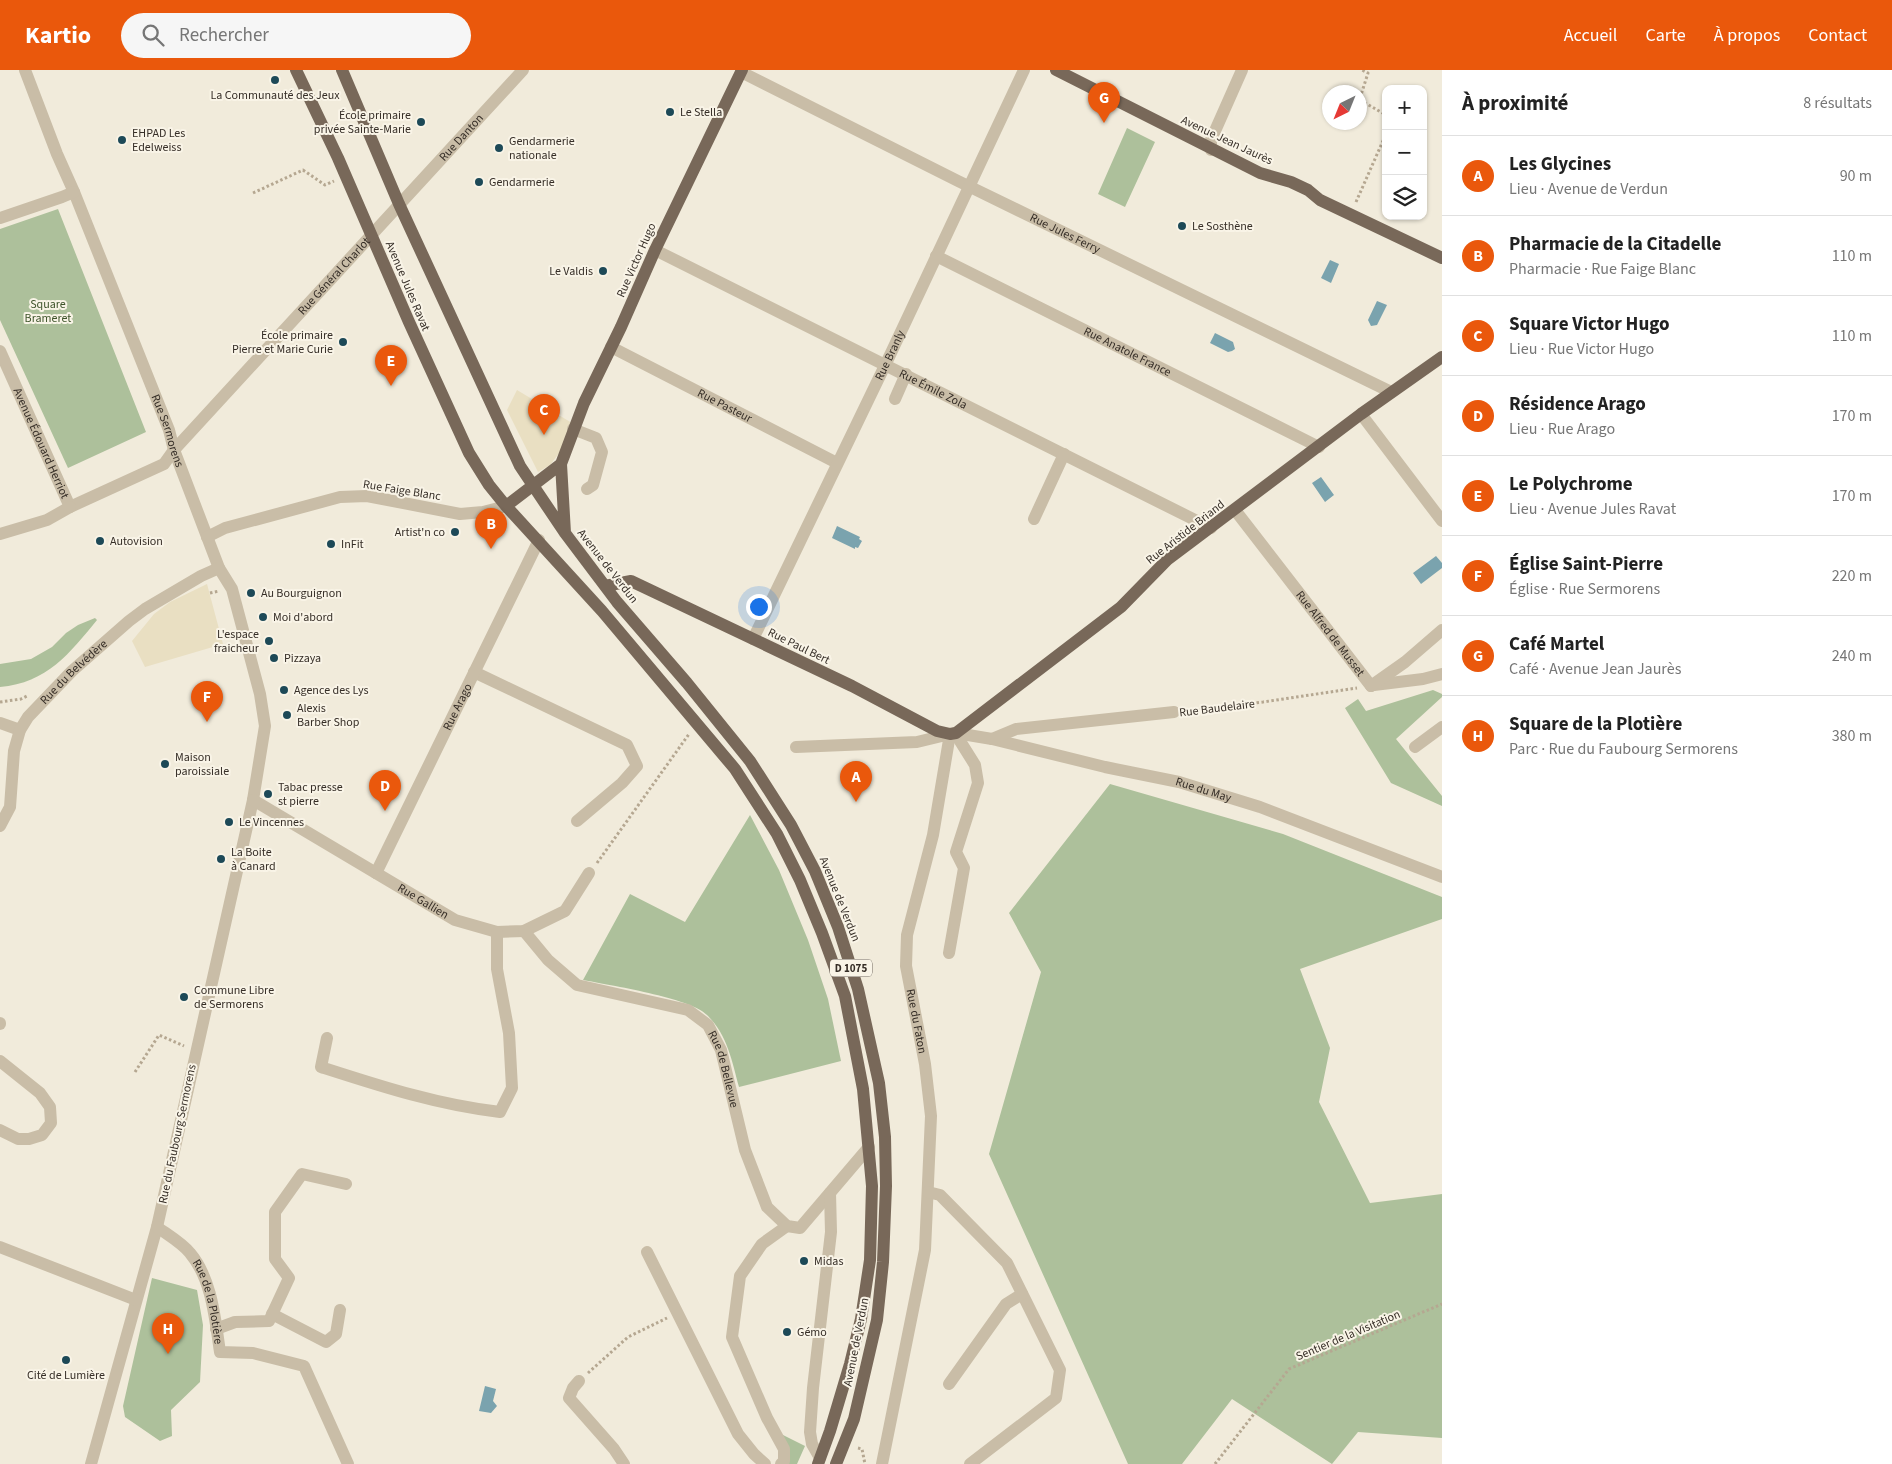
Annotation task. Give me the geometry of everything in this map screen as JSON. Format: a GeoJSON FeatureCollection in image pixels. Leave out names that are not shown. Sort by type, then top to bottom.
{"type":"FeatureCollection","features":[{"type":"Feature","properties":{"kind":"main road","name":"Avenue Jules Ravat"},"geometry":{"type":"LineString","coordinates":[[296,70],[469,453],[489,485],[506,506]]}},
{"type":"Feature","properties":{"kind":"main road","name":"Avenue Jules Ravat"},"geometry":{"type":"LineString","coordinates":[[342,70],[399,204],[475,372],[520,466],[532,486]]}},
{"type":"Feature","properties":{"kind":"main road","name":"Avenue Jean Jaurès"},"geometry":{"type":"LineString","coordinates":[[1056,70],[1211,150],[1260,173],[1291,182],[1308,190],[1320,200],[1442,258]]}},
{"type":"Feature","properties":{"kind":"main road","name":"Rue Victor Hugo"},"geometry":{"type":"LineString","coordinates":[[565,533],[561,464],[574,429],[584,403],[612,347],[655,250],[742,71]]}},
{"type":"Feature","properties":{"kind":"main road","name":"Rue Aristide Briand"},"geometry":{"type":"LineString","coordinates":[[954,733],[1121,607],[1167,560],[1361,414],[1442,357]]}},
{"type":"Feature","properties":{"kind":"main road"},"geometry":{"type":"LineString","coordinates":[[532,486],[561,464]]}},
{"type":"Feature","properties":{"kind":"main road","name":"Rue Faige Blanc"},"geometry":{"type":"LineString","coordinates":[[506,506],[532,486]]}},
{"type":"Feature","properties":{"kind":"main road","name":"Avenue de Verdun"},"geometry":{"type":"LineString","coordinates":[[532,486],[605,586],[688,683],[750,761],[791,825],[815,871],[838,926],[858,989],[879,1083],[885,1137],[886,1186],[883,1262],[877,1320],[867,1367],[854,1419],[836,1464]]}},
{"type":"Feature","properties":{"kind":"main road","name":"Avenue de Verdun"},"geometry":{"type":"LineString","coordinates":[[506,506],[591,599],[735,769],[777,834],[800,880],[845,996],[863,1089],[869,1146],[872,1186],[870,1260],[861,1318],[850,1364],[819,1461]]}},
{"type":"Feature","properties":{"kind":"main road","name":"Rue Paul Bert"},"geometry":{"type":"LineString","coordinates":[[605,586],[631,581],[852,686],[937,731],[954,733]]}},
{"type":"Feature","properties":{"kind":"main road"},"geometry":{"type":"LineString","coordinates":[[591,599],[605,586]]}},
{"type":"Feature","properties":{"kind":"street","name":"Rue Sermorens"},"geometry":{"type":"LineString","coordinates":[[25,70],[169,430],[174,450],[219,568],[232,589],[260,694],[264,726],[253,800]]}},
{"type":"Feature","properties":{"kind":"street","name":"Rue Danton"},"geometry":{"type":"LineString","coordinates":[[372,235],[523,70]]}},
{"type":"Feature","properties":{"kind":"street","name":"Rue Branly"},"geometry":{"type":"LineString","coordinates":[[753,639],[1024,70]]}},
{"type":"Feature","properties":{"kind":"street"},"geometry":{"type":"LineString","coordinates":[[1211,150],[1211,140],[1242,70]]}},
{"type":"Feature","properties":{"kind":"street","name":"Rue Jules Ferry"},"geometry":{"type":"LineString","coordinates":[[742,71],[969,186],[1391,392]]}},
{"type":"Feature","properties":{"kind":"street"},"geometry":{"type":"LineString","coordinates":[[0,218],[62,198],[74,192]]}},
{"type":"Feature","properties":{"kind":"street","name":"Rue Général Charlot"},"geometry":{"type":"LineString","coordinates":[[174,450],[372,235]]}},
{"type":"Feature","properties":{"kind":"street","name":"Rue Émile Zola"},"geometry":{"type":"LineString","coordinates":[[655,250],[1211,528]]}},
{"type":"Feature","properties":{"kind":"street","name":"Rue Anatole France"},"geometry":{"type":"LineString","coordinates":[[936,256],[1319,447]]}},
{"type":"Feature","properties":{"kind":"street","name":"Rue Pasteur"},"geometry":{"type":"LineString","coordinates":[[612,347],[837,463]]}},
{"type":"Feature","properties":{"kind":"street","name":"Avenue Édouard Herriot"},"geometry":{"type":"LineString","coordinates":[[0,351],[70,507],[164,464],[174,450]]}},
{"type":"Feature","properties":{"kind":"street"},"geometry":{"type":"LineString","coordinates":[[895,399],[906,374]]}},
{"type":"Feature","properties":{"kind":"street"},"geometry":{"type":"LineString","coordinates":[[1361,414],[1442,520]]}},
{"type":"Feature","properties":{"kind":"street"},"geometry":{"type":"LineString","coordinates":[[574,429],[596,438],[602,452],[593,484],[587,489]]}},
{"type":"Feature","properties":{"kind":"street"},"geometry":{"type":"LineString","coordinates":[[1034,519],[1064,454]]}},
{"type":"Feature","properties":{"kind":"street","name":"Rue Faige Blanc"},"geometry":{"type":"LineString","coordinates":[[207,537],[225,528],[340,497],[367,496],[460,514],[483,512],[506,506]]}},
{"type":"Feature","properties":{"kind":"street"},"geometry":{"type":"LineString","coordinates":[[0,534],[47,520],[70,507]]}},
{"type":"Feature","properties":{"kind":"street","name":"Rue Alfred de Musset"},"geometry":{"type":"LineString","coordinates":[[1235,510],[1371,686],[1405,662],[1442,630]]}},
{"type":"Feature","properties":{"kind":"street","name":"Rue Arago"},"geometry":{"type":"LineString","coordinates":[[376,873],[539,540]]}},
{"type":"Feature","properties":{"kind":"street","name":"Rue du Belvédère"},"geometry":{"type":"LineString","coordinates":[[0,826],[10,808],[14,751],[20,730],[28,716],[72,671],[128,621],[201,576],[219,568]]}},
{"type":"Feature","properties":{"kind":"street"},"geometry":{"type":"LineString","coordinates":[[474,672],[627,744],[637,766],[622,783],[577,821]]}},
{"type":"Feature","properties":{"kind":"street"},"geometry":{"type":"LineString","coordinates":[[1371,686],[1423,679],[1442,674]]}},
{"type":"Feature","properties":{"kind":"street","name":"Rue Baudelaire"},"geometry":{"type":"LineString","coordinates":[[992,739],[1016,729],[1174,712]]}},
{"type":"Feature","properties":{"kind":"street"},"geometry":{"type":"LineString","coordinates":[[0,723],[20,730]]}},
{"type":"Feature","properties":{"kind":"street"},"geometry":{"type":"LineString","coordinates":[[1415,747],[1442,727]]}},
{"type":"Feature","properties":{"kind":"street"},"geometry":{"type":"LineString","coordinates":[[796,747],[917,742],[954,733],[975,765],[978,783],[956,852],[964,868],[949,953]]}},
{"type":"Feature","properties":{"kind":"street","name":"Rue du May"},"geometry":{"type":"LineString","coordinates":[[954,733],[992,739],[1105,767],[1180,782],[1260,806],[1442,877]]}},
{"type":"Feature","properties":{"kind":"street","name":"Rue du Faton"},"geometry":{"type":"LineString","coordinates":[[882,1464],[925,1250],[928,1192],[931,1116],[925,1064],[906,966],[907,935],[933,835],[954,733]]}},
{"type":"Feature","properties":{"kind":"street","name":"Rue Gallien"},"geometry":{"type":"LineString","coordinates":[[253,800],[455,920],[498,932],[524,931],[565,911],[589,873]]}},
{"type":"Feature","properties":{"kind":"street","name":"Rue du Faubourg Sermorens"},"geometry":{"type":"LineString","coordinates":[[91,1464],[157,1227],[253,800]]}},
{"type":"Feature","properties":{"kind":"street","name":"Rue de Bellevue"},"geometry":{"type":"LineString","coordinates":[[524,931],[548,960],[577,985],[688,1010],[708,1025],[722,1050],[745,1150],[767,1207],[787,1226]]}},
{"type":"Feature","properties":{"kind":"street"},"geometry":{"type":"LineString","coordinates":[[327,1038],[321,1067],[392,1090],[500,1112],[512,1088],[509,1033],[497,969],[498,932]]}},
{"type":"Feature","properties":{"kind":"street"},"geometry":{"type":"LineString","coordinates":[[0,1061],[40,1093],[50,1107],[50,1123],[42,1135],[29,1139],[18,1140],[0,1130]]}},
{"type":"Feature","properties":{"kind":"street"},"geometry":{"type":"LineString","coordinates":[[781,1464],[784,1461],[784,1449],[767,1418],[732,1337],[740,1276],[762,1244],[787,1226],[800,1228],[869,1146]]}},
{"type":"Feature","properties":{"kind":"street"},"geometry":{"type":"LineString","coordinates":[[216,1329],[235,1322],[269,1321],[289,1278],[275,1259],[275,1212],[302,1174],[346,1184]]}},
{"type":"Feature","properties":{"kind":"street"},"geometry":{"type":"LineString","coordinates":[[928,1192],[940,1195],[1008,1263],[1060,1370],[1056,1398],[970,1464]]}},
{"type":"Feature","properties":{"kind":"street"},"geometry":{"type":"LineString","coordinates":[[819,1461],[812,1444],[810,1432],[813,1388],[831,1232],[830,1193]]}},
{"type":"Feature","properties":{"kind":"street","name":"Rue de la Plotière"},"geometry":{"type":"LineString","coordinates":[[157,1227],[190,1252],[200,1268],[211,1298],[220,1352],[254,1353],[304,1366],[348,1464]]}},
{"type":"Feature","properties":{"kind":"street"},"geometry":{"type":"LineString","coordinates":[[0,1247],[136,1300]]}},
{"type":"Feature","properties":{"kind":"street"},"geometry":{"type":"LineString","coordinates":[[647,1252],[738,1434],[765,1464]]}},
{"type":"Feature","properties":{"kind":"street"},"geometry":{"type":"LineString","coordinates":[[949,1384],[1006,1304],[1022,1294]]}},
{"type":"Feature","properties":{"kind":"street"},"geometry":{"type":"LineString","coordinates":[[272,1314],[326,1342],[336,1334],[340,1310]]}},
{"type":"Feature","properties":{"kind":"street"},"geometry":{"type":"LineString","coordinates":[[579,1381],[573,1388],[569,1398],[614,1449],[624,1464]]}},
{"type":"Feature","properties":{"kind":"path"},"geometry":{"type":"LineString","coordinates":[[1362,70],[1368,73],[1364,85]]}},
{"type":"Feature","properties":{"kind":"path"},"geometry":{"type":"LineString","coordinates":[[1367,103],[1382,113]]}},
{"type":"Feature","properties":{"kind":"path"},"geometry":{"type":"LineString","coordinates":[[1354,207],[1382,143]]}},
{"type":"Feature","properties":{"kind":"path"},"geometry":{"type":"LineString","coordinates":[[253,192],[303,170],[325,185],[332,183]]}},
{"type":"Feature","properties":{"kind":"path","name":"Rue Baudelaire"},"geometry":{"type":"LineString","coordinates":[[1174,712],[1263,702],[1371,686]]}},
{"type":"Feature","properties":{"kind":"path"},"geometry":{"type":"LineString","coordinates":[[589,873],[690,734]]}},
{"type":"Feature","properties":{"kind":"path"},"geometry":{"type":"LineString","coordinates":[[136,1072],[159,1035],[196,1051]]}},
{"type":"Feature","properties":{"kind":"path","name":"Sentier de la Visitation"},"geometry":{"type":"LineString","coordinates":[[1215,1464],[1289,1369],[1442,1304]]}},
{"type":"Feature","properties":{"kind":"path"},"geometry":{"type":"LineString","coordinates":[[579,1381],[628,1337],[674,1315],[675,1318],[679,1316]]}},
{"type":"Feature","properties":{"kind":"path"},"geometry":{"type":"LineString","coordinates":[[858,1448],[862,1449],[864,1464]]}},
{"type":"Feature","properties":{"kind":"green space"},"geometry":{"type":"Polygon","coordinates":[[[1127,128],[1155,142],[1125,207],[1098,194],[1127,128]]]}},
{"type":"Feature","properties":{"kind":"green space","name":"Square Brameret"},"geometry":{"type":"Polygon","coordinates":[[[58,209],[146,432],[68,468],[0,320],[0,229],[58,209]]]}},
{"type":"Feature","properties":{"kind":"green space"},"geometry":{"type":"Polygon","coordinates":[[[95,618],[97,620],[67,655],[44,673],[17,684],[0,687],[0,664],[31,659],[52,647],[66,633],[78,625],[95,618]]]}},
{"type":"Feature","properties":{"kind":"green space"},"geometry":{"type":"Polygon","coordinates":[[[1433,690],[1442,694],[1442,697],[1396,739],[1442,796],[1442,806],[1391,783],[1345,708],[1358,699],[1366,711],[1433,690]]]}},
{"type":"Feature","properties":{"kind":"green space"},"geometry":{"type":"Polygon","coordinates":[[[1110,784],[1283,834],[1442,897],[1442,919],[1300,969],[1330,1048],[1319,1102],[1370,1203],[1442,1194],[1442,1438],[1358,1432],[1332,1464],[1232,1399],[1182,1464],[1128,1464],[989,1154],[1041,972],[1009,913],[1110,784]]]}},
{"type":"Feature","properties":{"kind":"green space"},"geometry":{"type":"Polygon","coordinates":[[[750,815],[779,870],[808,940],[828,999],[841,1061],[739,1087],[724,1039],[714,1022],[707,1015],[685,1003],[668,998],[583,980],[630,894],[685,922],[750,815]]]}},
{"type":"Feature","properties":{"kind":"green space"},"geometry":{"type":"Polygon","coordinates":[[[152,1278],[197,1290],[203,1325],[200,1382],[171,1410],[172,1436],[160,1441],[125,1417],[123,1406],[152,1278]]]}},
{"type":"Feature","properties":{"kind":"green space"},"geometry":{"type":"Polygon","coordinates":[[[783,1435],[805,1446],[797,1464],[778,1464],[783,1435]]]}},
{"type":"Feature","properties":{"kind":"shaded area"},"geometry":{"type":"Polygon","coordinates":[[[517,390],[572,423],[563,448],[550,465],[538,472],[507,410],[517,390]]]}},
{"type":"Feature","properties":{"kind":"shaded area"},"geometry":{"type":"Polygon","coordinates":[[[207,584],[223,644],[145,667],[132,641],[154,614],[170,602],[207,584]]]}},
{"type":"Feature","properties":{"kind":"water"},"geometry":{"type":"Polygon","coordinates":[[[1330,260],[1339,264],[1331,283],[1321,278],[1330,260]]]}},
{"type":"Feature","properties":{"kind":"water"},"geometry":{"type":"Polygon","coordinates":[[[1377,301],[1387,305],[1377,325],[1371,326],[1368,320],[1377,301]]]}},
{"type":"Feature","properties":{"kind":"water"},"geometry":{"type":"Polygon","coordinates":[[[1215,333],[1233,342],[1235,349],[1228,352],[1210,343],[1215,333]]]}},
{"type":"Feature","properties":{"kind":"water"},"geometry":{"type":"Polygon","coordinates":[[[1321,477],[1334,495],[1325,502],[1312,483],[1321,477]]]}},
{"type":"Feature","properties":{"kind":"water"},"geometry":{"type":"Polygon","coordinates":[[[837,526],[860,537],[859,539],[862,541],[858,548],[855,547],[855,549],[832,538],[837,526]]]}},
{"type":"Feature","properties":{"kind":"water"},"geometry":{"type":"Polygon","coordinates":[[[1436,556],[1442,563],[1442,568],[1421,584],[1413,573],[1436,556]]]}},
{"type":"Feature","properties":{"kind":"water"},"geometry":{"type":"Polygon","coordinates":[[[485,1386],[496,1389],[493,1401],[497,1406],[491,1413],[479,1411],[485,1386]]]}},
{"type":"Feature","properties":{"kind":"place","name":"La Communauté des Jeux"},"geometry":{"type":"Point","coordinates":[275,80]}},
{"type":"Feature","properties":{"kind":"place","name":"Le Stella"},"geometry":{"type":"Point","coordinates":[670,112]}},
{"type":"Feature","properties":{"kind":"place","name":"École primaire privée Sainte-Marie"},"geometry":{"type":"Point","coordinates":[421,122]}},
{"type":"Feature","properties":{"kind":"place","name":"Café Martel"},"geometry":{"type":"Point","coordinates":[1104,123]}},
{"type":"Feature","properties":{"kind":"place","name":"EHPAD Les Edelweiss"},"geometry":{"type":"Point","coordinates":[122,140]}},
{"type":"Feature","properties":{"kind":"place","name":"Gendarmerie nationale"},"geometry":{"type":"Point","coordinates":[499,148]}},
{"type":"Feature","properties":{"kind":"place","name":"Gendarmerie"},"geometry":{"type":"Point","coordinates":[479,182]}},
{"type":"Feature","properties":{"kind":"place","name":"Le Sosthène"},"geometry":{"type":"Point","coordinates":[1182,226]}},
{"type":"Feature","properties":{"kind":"place","name":"Le Valdis"},"geometry":{"type":"Point","coordinates":[603,271]}},
{"type":"Feature","properties":{"kind":"place","name":"École primaire Pierre et Marie Curie"},"geometry":{"type":"Point","coordinates":[343,342]}},
{"type":"Feature","properties":{"kind":"place","name":"Le Polychrome"},"geometry":{"type":"Point","coordinates":[391,386]}},
{"type":"Feature","properties":{"kind":"place","name":"Square Victor Hugo"},"geometry":{"type":"Point","coordinates":[544,435]}},
{"type":"Feature","properties":{"kind":"place","name":"Artist'n co"},"geometry":{"type":"Point","coordinates":[455,532]}},
{"type":"Feature","properties":{"kind":"place","name":"Autovision"},"geometry":{"type":"Point","coordinates":[100,541]}},
{"type":"Feature","properties":{"kind":"place","name":"InFit"},"geometry":{"type":"Point","coordinates":[331,544]}},
{"type":"Feature","properties":{"kind":"place","name":"Pharmacie de la Citadelle"},"geometry":{"type":"Point","coordinates":[491,549]}},
{"type":"Feature","properties":{"kind":"place","name":"Au Bourguignon"},"geometry":{"type":"Point","coordinates":[251,593]}},
{"type":"Feature","properties":{"kind":"place","name":"Moi d'abord"},"geometry":{"type":"Point","coordinates":[263,617]}},
{"type":"Feature","properties":{"kind":"place","name":"L'espace fraicheur"},"geometry":{"type":"Point","coordinates":[269,641]}},
{"type":"Feature","properties":{"kind":"place","name":"Pizzaya"},"geometry":{"type":"Point","coordinates":[274,658]}},
{"type":"Feature","properties":{"kind":"place","name":"Agence des Lys"},"geometry":{"type":"Point","coordinates":[284,690]}},
{"type":"Feature","properties":{"kind":"place","name":"Alexis Barber Shop"},"geometry":{"type":"Point","coordinates":[287,715]}},
{"type":"Feature","properties":{"kind":"place","name":"Église Saint-Pierre"},"geometry":{"type":"Point","coordinates":[207,722]}},
{"type":"Feature","properties":{"kind":"place","name":"Maison paroissiale"},"geometry":{"type":"Point","coordinates":[165,764]}},
{"type":"Feature","properties":{"kind":"place","name":"Tabac presse st pierre"},"geometry":{"type":"Point","coordinates":[268,794]}},
{"type":"Feature","properties":{"kind":"place","name":"Les Glycines"},"geometry":{"type":"Point","coordinates":[856,802]}},
{"type":"Feature","properties":{"kind":"place","name":"Résidence Arago"},"geometry":{"type":"Point","coordinates":[385,811]}},
{"type":"Feature","properties":{"kind":"place","name":"Le Vincennes"},"geometry":{"type":"Point","coordinates":[229,822]}},
{"type":"Feature","properties":{"kind":"place","name":"La Boite à Canard"},"geometry":{"type":"Point","coordinates":[221,859]}},
{"type":"Feature","properties":{"kind":"place","name":"Commune Libre de Sermorens"},"geometry":{"type":"Point","coordinates":[184,997]}},
{"type":"Feature","properties":{"kind":"place","name":"Midas"},"geometry":{"type":"Point","coordinates":[804,1261]}},
{"type":"Feature","properties":{"kind":"place","name":"Gémo"},"geometry":{"type":"Point","coordinates":[787,1332]}},
{"type":"Feature","properties":{"kind":"place","name":"Square de la Plotière"},"geometry":{"type":"Point","coordinates":[168,1354]}},
{"type":"Feature","properties":{"kind":"place","name":"Cité de Lumière"},"geometry":{"type":"Point","coordinates":[66,1360]}}]}
